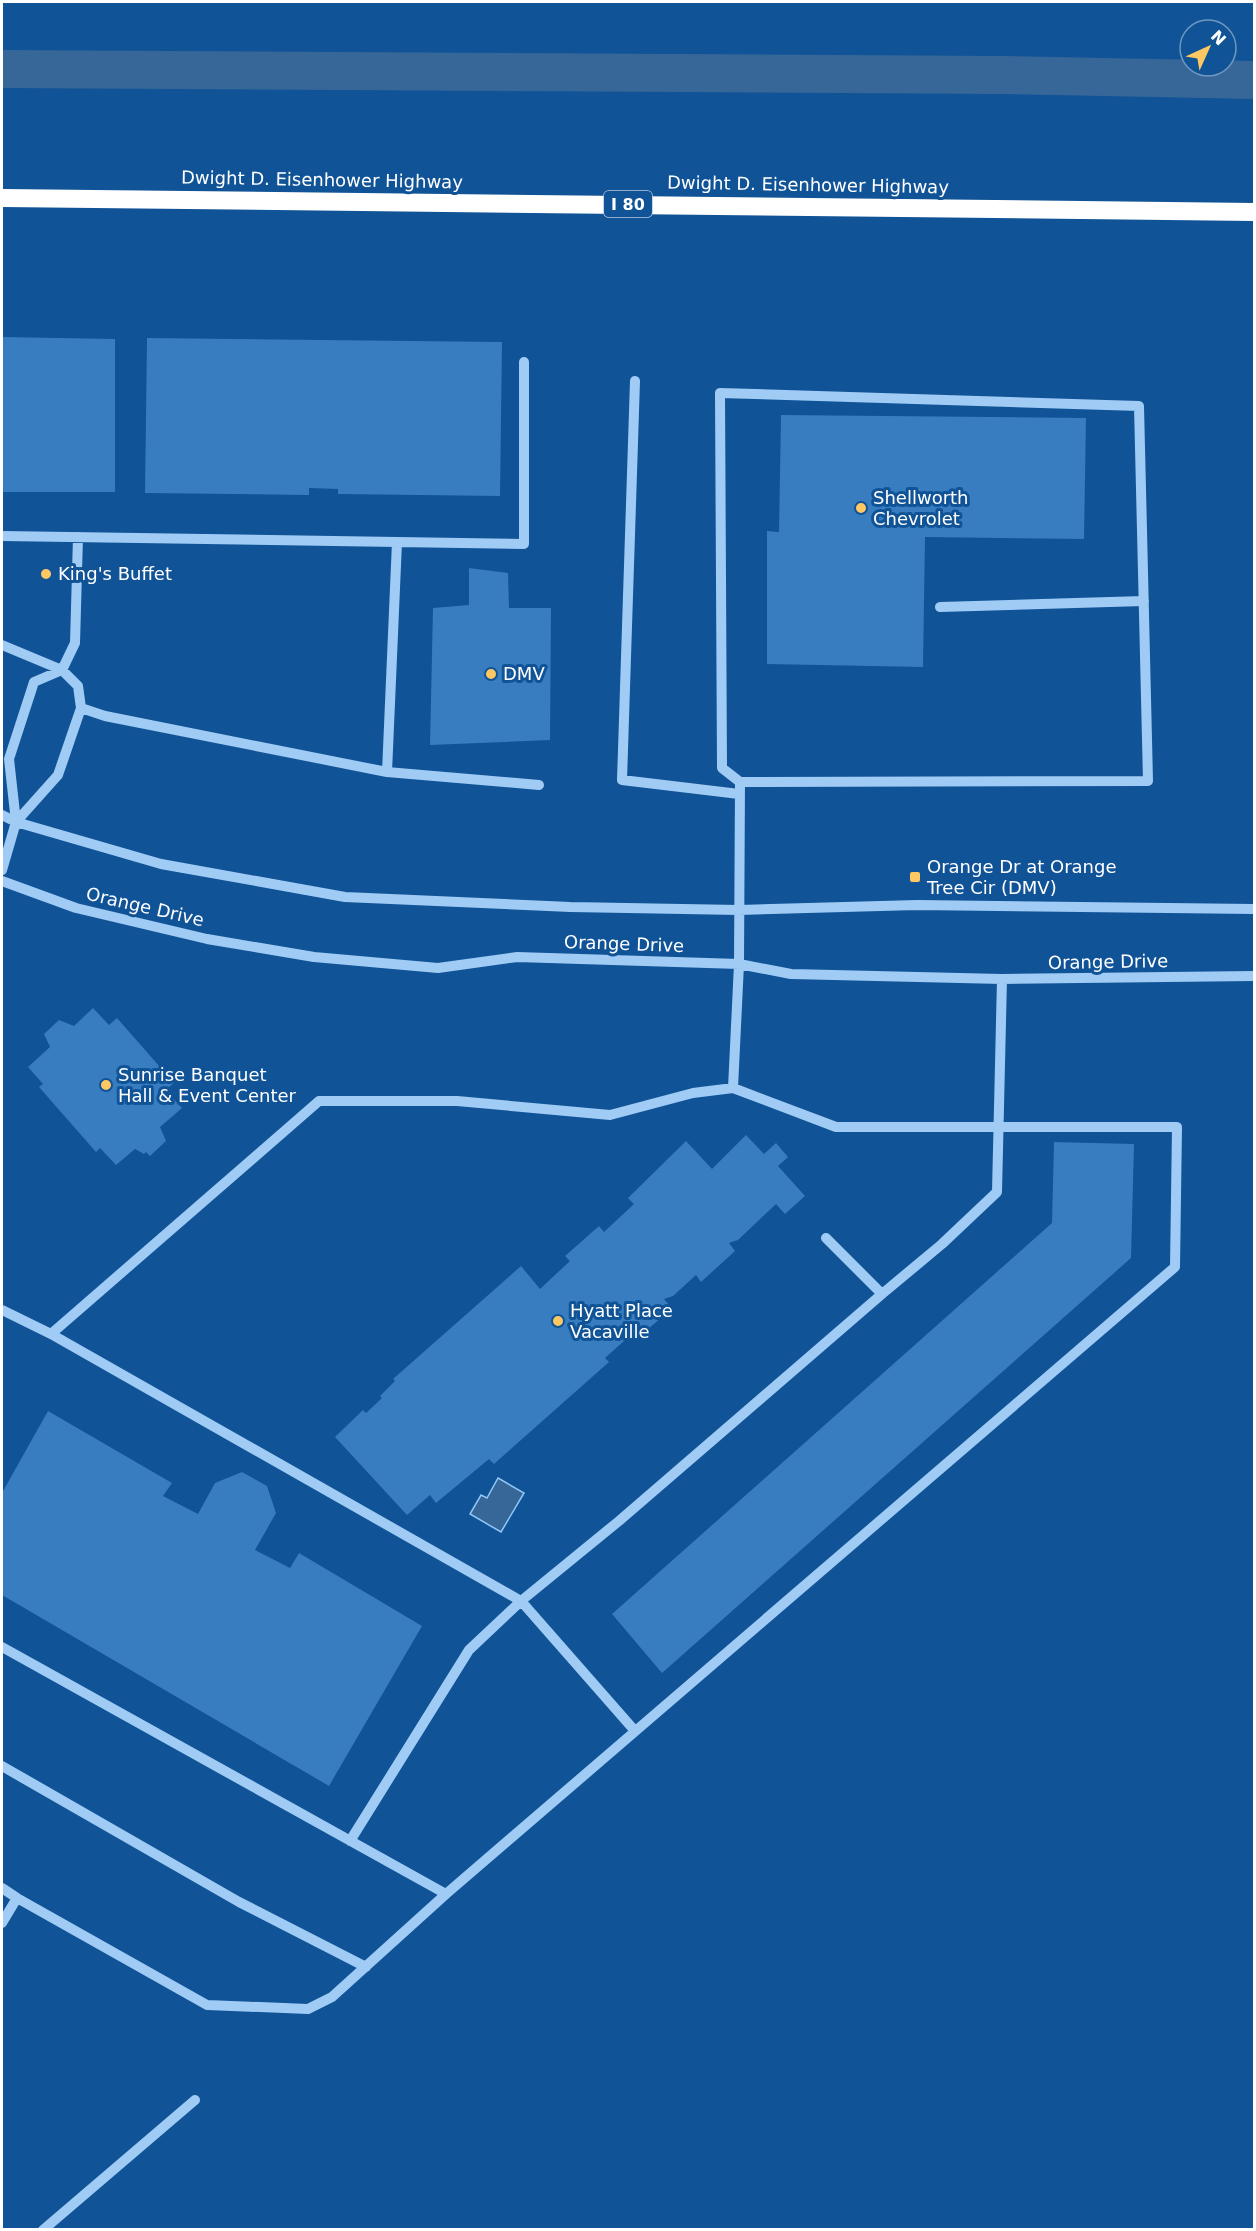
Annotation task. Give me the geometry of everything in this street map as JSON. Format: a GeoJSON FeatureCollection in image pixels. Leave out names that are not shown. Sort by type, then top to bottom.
{"type":"FeatureCollection","features":[{"type":"Feature","properties":{"kind":"highway","name":"Dwight D. Eisenhower Highway"},"geometry":{"type":"LineString","coordinates":[[2,198],[1254,212]]}},
{"type":"Feature","properties":{"kind":"street"},"geometry":{"type":"LineString","coordinates":[[2,536],[524,544],[524,362]]}},
{"type":"Feature","properties":{"kind":"street"},"geometry":{"type":"LineString","coordinates":[[635,381],[622,780],[740,788],[1148,781],[1139,406],[720,393],[722,768],[740,788],[740,964],[734,1088]]}},
{"type":"Feature","properties":{"kind":"street"},"geometry":{"type":"LineString","coordinates":[[2,870],[16,822],[9,759],[34,682],[62,670],[75,643],[78,537]]}},
{"type":"Feature","properties":{"kind":"street"},"geometry":{"type":"LineString","coordinates":[[387,772],[397,543]]}},
{"type":"Feature","properties":{"kind":"street"},"geometry":{"type":"LineString","coordinates":[[940,607],[1144,601]]}},
{"type":"Feature","properties":{"kind":"street"},"geometry":{"type":"LineString","coordinates":[[2,645],[62,670],[78,686],[81,708],[58,775],[16,822]]}},
{"type":"Feature","properties":{"kind":"street"},"geometry":{"type":"LineString","coordinates":[[81,708],[105,716],[387,772],[539,785]]}},
{"type":"Feature","properties":{"kind":"street","name":"Orange Drive"},"geometry":{"type":"LineString","coordinates":[[2,816],[162,864],[345,897],[570,907],[739,910],[916,905],[1254,909]]}},
{"type":"Feature","properties":{"kind":"street","name":"Orange Drive"},"geometry":{"type":"LineString","coordinates":[[2,881],[87,911],[207,939],[314,957],[438,968],[517,957],[740,964],[791,974],[1002,979],[1254,976]]}},
{"type":"Feature","properties":{"kind":"street"},"geometry":{"type":"LineString","coordinates":[[350,1841],[469,1650],[521,1601],[619,1521],[942,1244],[997,1192],[1002,979]]}},
{"type":"Feature","properties":{"kind":"street"},"geometry":{"type":"LineString","coordinates":[[2,1888],[207,2005],[308,2009],[332,1997],[446,1894],[1174,1267],[1177,1128],[836,1126],[734,1088],[693,1093],[610,1115],[457,1101],[319,1101],[51,1334]]}},
{"type":"Feature","properties":{"kind":"street"},"geometry":{"type":"LineString","coordinates":[[826,1238],[882,1294]]}},
{"type":"Feature","properties":{"kind":"street"},"geometry":{"type":"LineString","coordinates":[[2,1310],[51,1334],[521,1601],[635,1731]]}},
{"type":"Feature","properties":{"kind":"street"},"geometry":{"type":"LineString","coordinates":[[2,1647],[446,1894]]}},
{"type":"Feature","properties":{"kind":"street"},"geometry":{"type":"LineString","coordinates":[[2,1766],[239,1902],[366,1967]]}},
{"type":"Feature","properties":{"kind":"street"},"geometry":{"type":"LineString","coordinates":[[2,1923],[17,1898]]}},
{"type":"Feature","properties":{"kind":"street"},"geometry":{"type":"LineString","coordinates":[[43,2229],[195,2100]]}},
{"type":"Feature","properties":{"kind":"water"},"geometry":{"type":"Polygon","coordinates":[[[498,1478],[524,1493],[501,1532],[470,1514],[481,1495],[487,1498],[498,1478]]]}},
{"type":"Feature","properties":{"kind":"building"},"geometry":{"type":"Polygon","coordinates":[[[2,337],[115,339],[115,492],[2,492],[2,337]]]}},
{"type":"Feature","properties":{"kind":"building"},"geometry":{"type":"Polygon","coordinates":[[[147,338],[502,342],[500,496],[338,494],[338,489],[309,488],[309,495],[145,493],[147,338]]]}},
{"type":"Feature","properties":{"kind":"building"},"geometry":{"type":"Polygon","coordinates":[[[781,415],[1086,418],[1084,539],[925,537],[923,667],[767,664],[767,531],[779,532],[781,415]]]}},
{"type":"Feature","properties":{"kind":"building","name":"DMV"},"geometry":{"type":"Polygon","coordinates":[[[469,568],[508,573],[509,608],[551,608],[550,740],[430,745],[433,608],[469,605],[469,568]]]}},
{"type":"Feature","properties":{"kind":"building","name":"Sunrise Banquet Hall & Event Center"},"geometry":{"type":"Polygon","coordinates":[[[93,1008],[109,1025],[117,1018],[174,1083],[165,1090],[182,1108],[160,1127],[166,1141],[150,1156],[146,1152],[144,1154],[135,1149],[116,1165],[100,1148],[96,1152],[39,1087],[43,1084],[28,1067],[50,1047],[44,1034],[59,1020],[74,1026],[93,1008]]]}},
{"type":"Feature","properties":{"kind":"building","name":"Hyatt Place Vacaville"},"geometry":{"type":"Polygon","coordinates":[[[746,1135],[764,1154],[776,1143],[788,1157],[778,1166],[805,1196],[785,1214],[776,1204],[738,1240],[729,1243],[735,1251],[701,1282],[696,1275],[673,1296],[664,1299],[672,1308],[638,1338],[633,1333],[605,1358],[609,1362],[494,1464],[489,1459],[436,1503],[430,1495],[407,1515],[335,1437],[363,1410],[366,1413],[382,1398],[380,1396],[395,1381],[393,1379],[521,1266],[540,1289],[570,1261],[565,1256],[599,1226],[604,1232],[634,1204],[628,1198],[686,1141],[712,1169],[746,1135]]]}},
{"type":"Feature","properties":{"kind":"building"},"geometry":{"type":"Polygon","coordinates":[[[1054,1142],[1134,1144],[1131,1258],[662,1673],[612,1614],[1052,1223],[1054,1142]]]}},
{"type":"Feature","properties":{"kind":"building"},"geometry":{"type":"Polygon","coordinates":[[[48,1411],[172,1483],[163,1496],[198,1514],[215,1483],[242,1472],[267,1486],[276,1513],[255,1550],[290,1568],[299,1553],[422,1626],[329,1786],[2,1595],[2,1493],[48,1411]]]}},
{"type":"Feature","properties":{"kind":"waterway"},"geometry":{"type":"LineString","coordinates":[[2,69],[999,75],[1254,80]]}},
{"type":"Feature","properties":{"kind":"place","name":"Shellworth Chevrolet"},"geometry":{"type":"Point","coordinates":[861,508]}},
{"type":"Feature","properties":{"kind":"place","name":"King's Buffet"},"geometry":{"type":"Point","coordinates":[46,574]}},
{"type":"Feature","properties":{"kind":"place","name":"DMV"},"geometry":{"type":"Point","coordinates":[491,674]}},
{"type":"Feature","properties":{"kind":"place","name":"Orange Dr at Orange Tree Cir (DMV)"},"geometry":{"type":"Point","coordinates":[915,877]}},
{"type":"Feature","properties":{"kind":"place","name":"Sunrise Banquet Hall & Event Center"},"geometry":{"type":"Point","coordinates":[106,1085]}},
{"type":"Feature","properties":{"kind":"place","name":"Hyatt Place Vacaville"},"geometry":{"type":"Point","coordinates":[558,1321]}}]}
